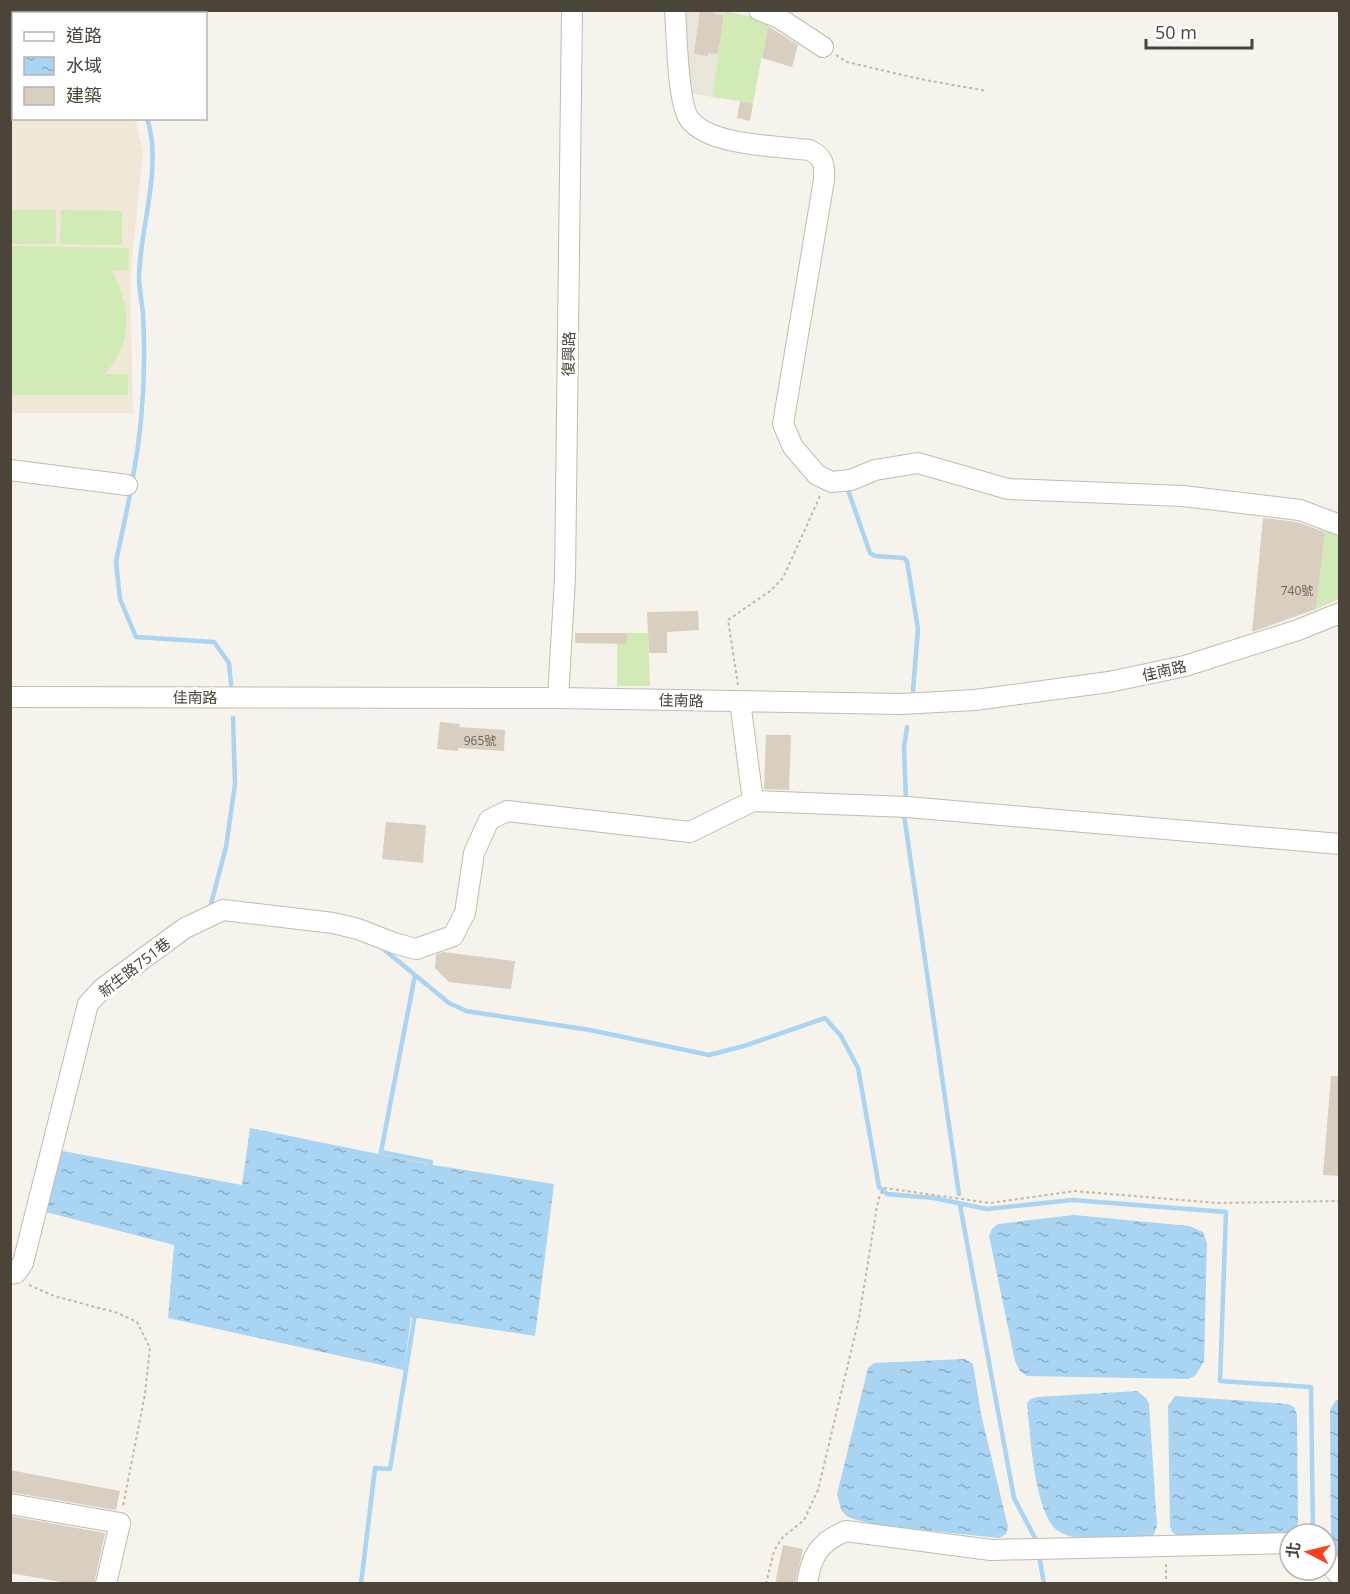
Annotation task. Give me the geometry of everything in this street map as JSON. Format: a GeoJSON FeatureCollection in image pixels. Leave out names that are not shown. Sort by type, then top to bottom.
{"type":"FeatureCollection","features":[{"type":"Feature","properties":{"kind":"street","name":"復興路"},"geometry":{"type":"LineString","coordinates":[[558,698],[565,578],[572,10]]}},
{"type":"Feature","properties":{"kind":"street"},"geometry":{"type":"LineString","coordinates":[[675,10],[681,95],[689,118],[704,131],[732,140],[808,150],[818,154],[823,161],[824,180],[783,424],[793,447],[817,476],[832,482],[851,480],[875,470],[918,463],[1008,489],[1183,496],[1300,510],[1340,525]]}},
{"type":"Feature","properties":{"kind":"street"},"geometry":{"type":"LineString","coordinates":[[759,10],[779,18],[823,47]]}},
{"type":"Feature","properties":{"kind":"street"},"geometry":{"type":"LineString","coordinates":[[10,470],[127,485]]}},
{"type":"Feature","properties":{"kind":"street","name":"佳南路"},"geometry":{"type":"LineString","coordinates":[[10,697],[558,698],[901,704],[975,700],[1110,682],[1185,666],[1298,630],[1340,613]]}},
{"type":"Feature","properties":{"kind":"street"},"geometry":{"type":"LineString","coordinates":[[740,701],[753,801],[907,807],[1340,844]]}},
{"type":"Feature","properties":{"kind":"street","name":"新生路751巷"},"geometry":{"type":"LineString","coordinates":[[13,1274],[23,1263],[88,1004],[103,988],[185,928],[223,910],[333,923],[416,949],[453,936],[465,913],[474,853],[489,820],[507,811],[690,832],[753,801]]}},
{"type":"Feature","properties":{"kind":"street"},"geometry":{"type":"LineString","coordinates":[[10,1504],[120,1523],[106,1584]]}},
{"type":"Feature","properties":{"kind":"street"},"geometry":{"type":"LineString","coordinates":[[807,1584],[813,1560],[820,1546],[830,1537],[846,1531],[991,1550],[1278,1543]]}},
{"type":"Feature","properties":{"kind":"path"},"geometry":{"type":"LineString","coordinates":[[823,47],[847,62],[920,79],[987,91]]}},
{"type":"Feature","properties":{"kind":"path"},"geometry":{"type":"LineString","coordinates":[[740,701],[728,620],[770,591],[783,578],[813,514],[826,479]]}},
{"type":"Feature","properties":{"kind":"path"},"geometry":{"type":"LineString","coordinates":[[766,1584],[774,1551],[783,1538],[804,1520],[818,1490],[859,1318],[880,1195],[885,1188],[990,1203],[1075,1191],[1217,1203],[1340,1201]]}},
{"type":"Feature","properties":{"kind":"path"},"geometry":{"type":"LineString","coordinates":[[13,1274],[54,1296],[118,1313],[137,1322],[150,1348],[145,1394],[120,1523]]}},
{"type":"Feature","properties":{"kind":"path"},"geometry":{"type":"LineString","coordinates":[[1166,1546],[1166,1584]]}},
{"type":"Feature","properties":{"kind":"shaded area"},"geometry":{"type":"Polygon","coordinates":[[[11,11],[137,11],[12,12],[12,120],[135,120],[143,152],[130,279],[133,413],[11,413],[11,11]]]}},
{"type":"Feature","properties":{"kind":"shaded area"},"geometry":{"type":"Polygon","coordinates":[[[685,11],[725,11],[712,97],[688,93],[685,11]]]}},
{"type":"Feature","properties":{"kind":"green space"},"geometry":{"type":"Polygon","coordinates":[[[725,11],[769,20],[753,103],[712,97],[725,11]]]}},
{"type":"Feature","properties":{"kind":"green space"},"geometry":{"type":"Polygon","coordinates":[[[11,210],[56,210],[56,244],[11,244],[11,210]]]}},
{"type":"Feature","properties":{"kind":"green space"},"geometry":{"type":"Polygon","coordinates":[[[61,210],[122,211],[122,245],[60,244],[61,210]]]}},
{"type":"Feature","properties":{"kind":"green space"},"geometry":{"type":"Polygon","coordinates":[[[11,246],[129,248],[128,270],[112,271],[126,311],[125,336],[121,349],[105,374],[128,374],[128,395],[11,395],[11,246]]]}},
{"type":"Feature","properties":{"kind":"green space"},"geometry":{"type":"Polygon","coordinates":[[[1325,529],[1339,534],[1339,599],[1316,609],[1325,529]]]}},
{"type":"Feature","properties":{"kind":"green space"},"geometry":{"type":"Polygon","coordinates":[[[617,633],[648,633],[650,686],[617,686],[617,633]]]}},
{"type":"Feature","properties":{"kind":"water"},"geometry":{"type":"Polygon","coordinates":[[[250,1128],[433,1165],[554,1184],[535,1336],[411,1317],[404,1370],[168,1318],[174,1245],[42,1211],[57,1150],[242,1185],[250,1128]]]}},
{"type":"Feature","properties":{"kind":"water"},"geometry":{"type":"Polygon","coordinates":[[[1074,1215],[1189,1226],[1203,1232],[1207,1243],[1204,1361],[1196,1375],[1189,1379],[1027,1376],[1020,1371],[1015,1361],[989,1236],[998,1224],[1074,1215]]]}},
{"type":"Feature","properties":{"kind":"water"},"geometry":{"type":"Polygon","coordinates":[[[965,1359],[973,1364],[981,1414],[1008,1527],[1006,1534],[999,1538],[876,1525],[848,1517],[841,1510],[837,1494],[868,1368],[874,1363],[965,1359]]]}},
{"type":"Feature","properties":{"kind":"water"},"geometry":{"type":"Polygon","coordinates":[[[1137,1391],[1146,1398],[1149,1404],[1157,1526],[1154,1534],[1149,1539],[1102,1540],[1077,1538],[1058,1531],[1043,1508],[1038,1491],[1027,1403],[1037,1397],[1137,1391]]]}},
{"type":"Feature","properties":{"kind":"water"},"geometry":{"type":"Polygon","coordinates":[[[1175,1396],[1288,1404],[1294,1407],[1297,1415],[1298,1522],[1278,1522],[1278,1534],[1178,1536],[1172,1532],[1170,1526],[1168,1406],[1175,1396]]]}},
{"type":"Feature","properties":{"kind":"water"},"geometry":{"type":"Polygon","coordinates":[[[1336,1400],[1339,1400],[1339,1557],[1338,1522],[1331,1522],[1330,1410],[1336,1400]]]}},
{"type":"Feature","properties":{"kind":"building"},"geometry":{"type":"Polygon","coordinates":[[[700,10],[714,10],[713,14],[724,15],[718,54],[708,53],[708,56],[694,54],[700,10]]]}},
{"type":"Feature","properties":{"kind":"building"},"geometry":{"type":"Polygon","coordinates":[[[768,26],[798,45],[792,67],[762,58],[768,26]]]}},
{"type":"Feature","properties":{"kind":"building"},"geometry":{"type":"Polygon","coordinates":[[[740,101],[753,103],[750,121],[737,118],[740,101]]]}},
{"type":"Feature","properties":{"kind":"building"},"geometry":{"type":"Polygon","coordinates":[[[1263,518],[1297,522],[1325,532],[1316,609],[1252,632],[1263,518]]]}},
{"type":"Feature","properties":{"kind":"building"},"geometry":{"type":"Polygon","coordinates":[[[698,611],[699,630],[667,632],[667,653],[649,653],[647,612],[698,611]]]}},
{"type":"Feature","properties":{"kind":"building"},"geometry":{"type":"Polygon","coordinates":[[[575,633],[627,633],[627,644],[575,643],[575,633]]]}},
{"type":"Feature","properties":{"kind":"building"},"geometry":{"type":"Polygon","coordinates":[[[440,722],[460,724],[459,727],[505,730],[504,751],[437,749],[440,722]]]}},
{"type":"Feature","properties":{"kind":"building"},"geometry":{"type":"Polygon","coordinates":[[[766,735],[791,735],[789,790],[764,789],[766,735]]]}},
{"type":"Feature","properties":{"kind":"building"},"geometry":{"type":"Polygon","coordinates":[[[386,822],[426,825],[423,863],[382,859],[386,822]]]}},
{"type":"Feature","properties":{"kind":"building"},"geometry":{"type":"Polygon","coordinates":[[[443,952],[515,961],[511,989],[449,982],[435,968],[436,955],[443,952]]]}},
{"type":"Feature","properties":{"kind":"building"},"geometry":{"type":"Polygon","coordinates":[[[1331,1076],[1340,1076],[1340,1176],[1323,1175],[1331,1076]]]}},
{"type":"Feature","properties":{"kind":"building"},"geometry":{"type":"Polygon","coordinates":[[[10,1470],[120,1491],[116,1510],[10,1492],[10,1470]]]}},
{"type":"Feature","properties":{"kind":"building"},"geometry":{"type":"Polygon","coordinates":[[[10,1516],[105,1533],[94,1584],[73,1584],[10,1573],[10,1516]]]}},
{"type":"Feature","properties":{"kind":"building"},"geometry":{"type":"Polygon","coordinates":[[[783,1545],[803,1549],[795,1584],[775,1584],[783,1545]]]}},
{"type":"Feature","properties":{"kind":"waterway"},"geometry":{"type":"LineString","coordinates":[[132,482],[139,440],[144,377],[143,314],[139,277],[152,177],[153,156],[147,120]]}},
{"type":"Feature","properties":{"kind":"waterway"},"geometry":{"type":"LineString","coordinates":[[131,490],[116,562],[120,599],[136,637],[214,642],[229,663],[231,685]]}},
{"type":"Feature","properties":{"kind":"waterway"},"geometry":{"type":"LineString","coordinates":[[848,490],[870,553],[875,556],[904,558],[907,561],[918,629],[913,690]]}},
{"type":"Feature","properties":{"kind":"waterway"},"geometry":{"type":"LineString","coordinates":[[210,908],[226,847],[235,784],[233,718]]}},
{"type":"Feature","properties":{"kind":"waterway"},"geometry":{"type":"LineString","coordinates":[[906,801],[904,748],[907,727]]}},
{"type":"Feature","properties":{"kind":"waterway"},"geometry":{"type":"LineString","coordinates":[[904,815],[959,1194]]}},
{"type":"Feature","properties":{"kind":"waterway"},"geometry":{"type":"LineString","coordinates":[[381,947],[449,1003],[466,1011],[590,1030],[709,1055],[744,1046],[825,1018],[841,1036],[858,1068],[879,1187],[887,1194],[934,1198],[987,1209],[1072,1200],[1226,1212],[1220,1381],[1311,1387],[1313,1522]]}},
{"type":"Feature","properties":{"kind":"waterway"},"geometry":{"type":"LineString","coordinates":[[415,975],[381,1152],[431,1162],[430,1169]]}},
{"type":"Feature","properties":{"kind":"waterway"},"geometry":{"type":"LineString","coordinates":[[960,1205],[1014,1498],[1036,1540]]}},
{"type":"Feature","properties":{"kind":"waterway"},"geometry":{"type":"LineString","coordinates":[[361,1584],[375,1468],[390,1469],[415,1314]]}},
{"type":"Feature","properties":{"kind":"waterway"},"geometry":{"type":"LineString","coordinates":[[1039,1555],[1044,1584]]}}]}
